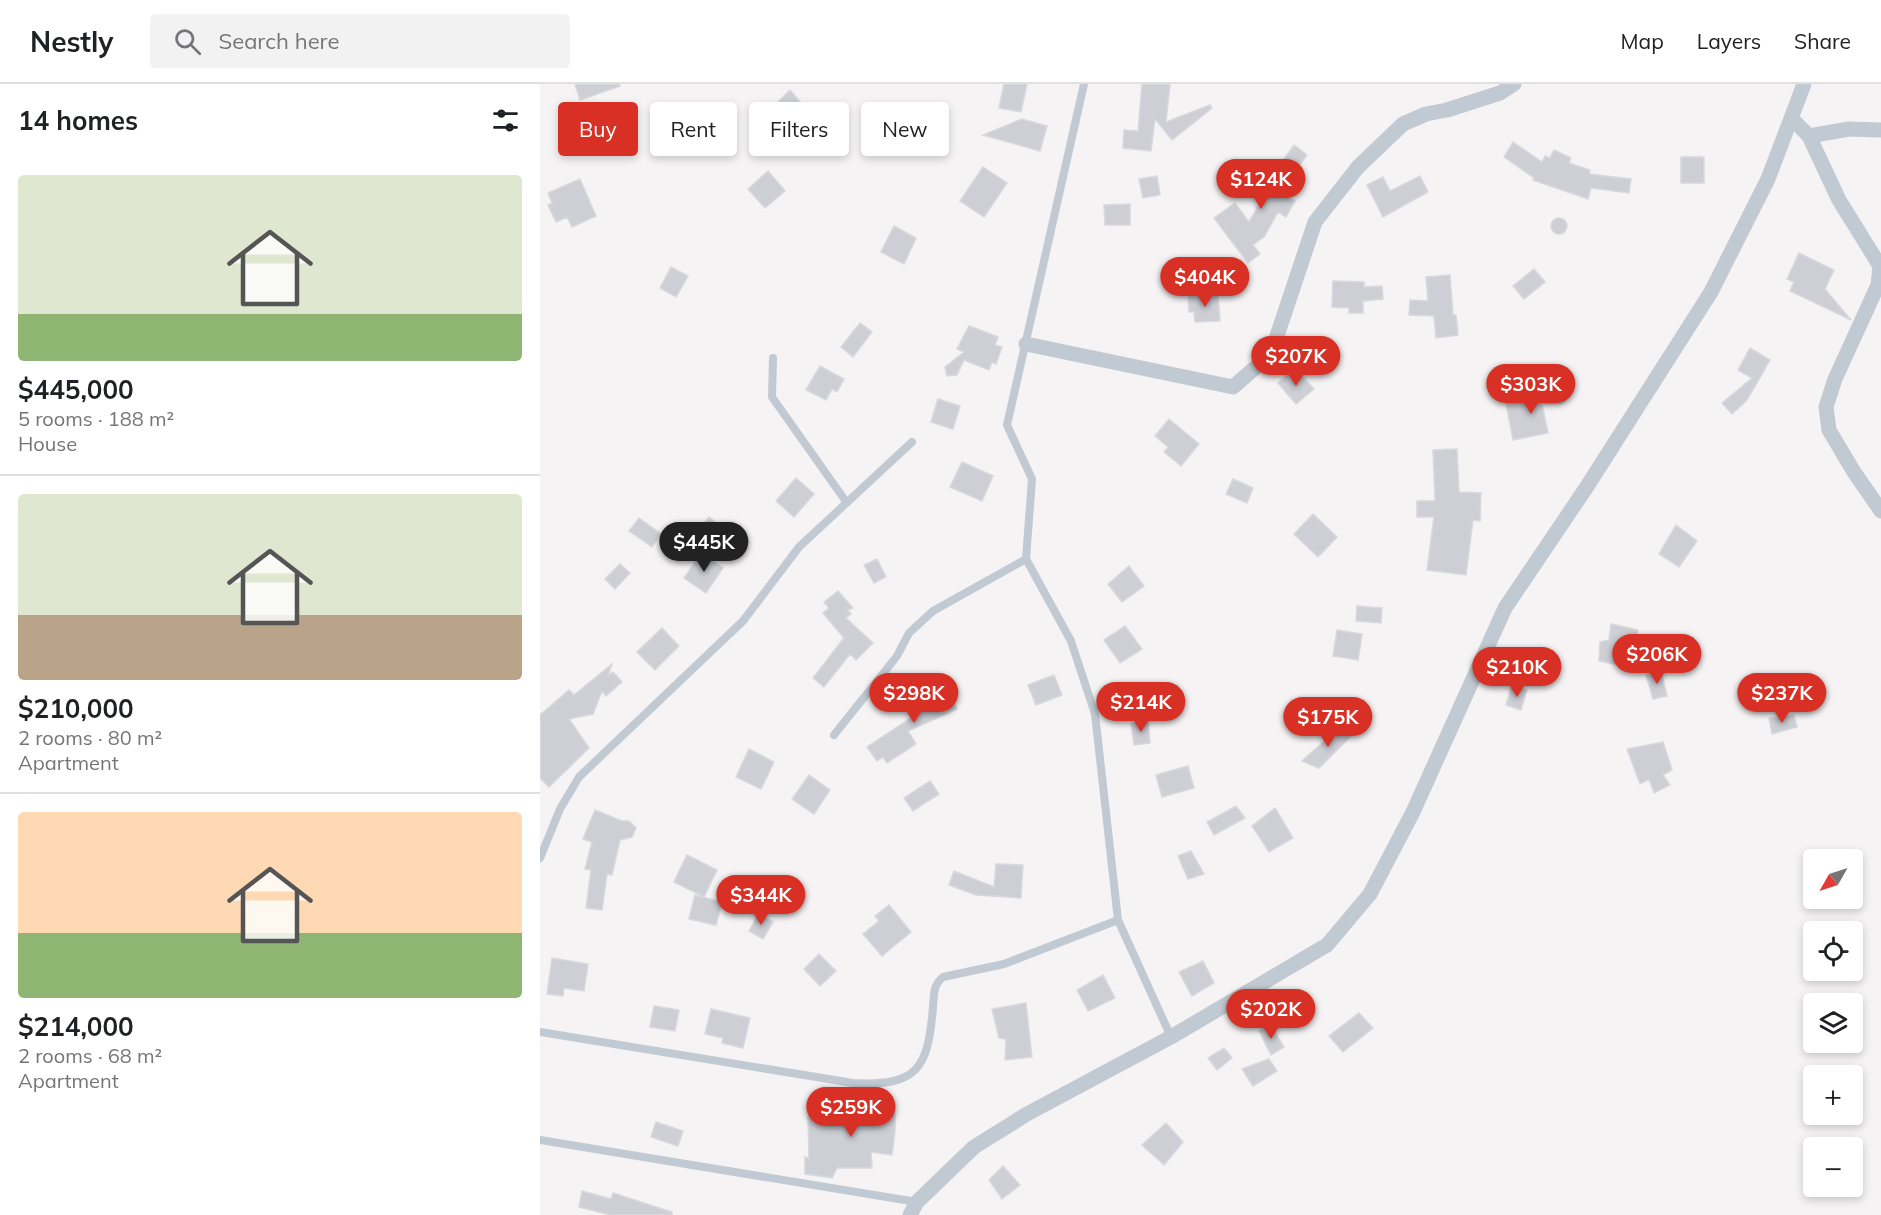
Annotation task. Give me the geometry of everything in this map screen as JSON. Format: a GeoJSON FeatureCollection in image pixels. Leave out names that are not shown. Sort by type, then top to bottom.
{"type":"FeatureCollection","features":[{"type":"Feature","properties":{"kind":"street"},"geometry":{"type":"LineString","coordinates":[[1026,344],[1233,387],[1271,354],[1315,222],[1358,167],[1402,124],[1425,114],[1447,110],[1500,93],[1514,84]]}},
{"type":"Feature","properties":{"kind":"street"},"geometry":{"type":"LineString","coordinates":[[914,1208],[974,1147],[1027,1114],[1171,1037],[1327,945],[1370,894],[1413,812],[1505,608],[1586,488],[1711,292],[1768,179],[1804,84]]}},
{"type":"Feature","properties":{"kind":"street"},"geometry":{"type":"LineString","coordinates":[[1792,119],[1809,136],[1839,201],[1880,266],[1878,285],[1835,379],[1826,407],[1829,429],[1854,472],[1881,511]]}},
{"type":"Feature","properties":{"kind":"street"},"geometry":{"type":"LineString","coordinates":[[1809,136],[1849,129],[1881,129]]}},
{"type":"Feature","properties":{"kind":"lane"},"geometry":{"type":"LineString","coordinates":[[1084,84],[1006,425],[1032,479],[1026,559],[1071,641],[1095,714],[1118,920],[1171,1037]]}},
{"type":"Feature","properties":{"kind":"lane"},"geometry":{"type":"LineString","coordinates":[[773,358],[772,397],[847,503]]}},
{"type":"Feature","properties":{"kind":"lane"},"geometry":{"type":"LineString","coordinates":[[540,858],[560,809],[579,777],[743,621],[799,547],[912,442]]}},
{"type":"Feature","properties":{"kind":"lane"},"geometry":{"type":"LineString","coordinates":[[834,735],[897,656],[909,633],[933,610],[1026,559]]}},
{"type":"Feature","properties":{"kind":"lane"},"geometry":{"type":"LineString","coordinates":[[540,1032],[853,1083],[893,1082],[911,1074],[919,1068],[922,1062],[930,1039],[935,988],[943,977],[1004,964],[1118,920]]}},
{"type":"Feature","properties":{"kind":"lane"},"geometry":{"type":"LineString","coordinates":[[540,1140],[914,1208]]}},
{"type":"Feature","properties":{"kind":"building"},"geometry":{"type":"Polygon","coordinates":[[[575,84],[619,84],[620,86],[580,100],[575,84]]]}},
{"type":"Feature","properties":{"kind":"building"},"geometry":{"type":"Polygon","coordinates":[[[1004,84],[1027,84],[1021,112],[999,108],[1004,84]]]}},
{"type":"Feature","properties":{"kind":"building"},"geometry":{"type":"Polygon","coordinates":[[[1142,84],[1170,84],[1166,122],[1210,105],[1212,108],[1172,140],[1155,119],[1151,151],[1123,148],[1124,130],[1138,131],[1142,84]]]}},
{"type":"Feature","properties":{"kind":"building"},"geometry":{"type":"Polygon","coordinates":[[[790,90],[800,102],[778,102],[790,90]]]}},
{"type":"Feature","properties":{"kind":"building"},"geometry":{"type":"Polygon","coordinates":[[[1022,119],[1047,126],[1040,151],[983,135],[1022,119]]]}},
{"type":"Feature","properties":{"kind":"building"},"geometry":{"type":"Polygon","coordinates":[[[1513,142],[1542,162],[1545,156],[1550,158],[1554,150],[1571,158],[1569,163],[1590,170],[1589,174],[1631,179],[1629,193],[1591,188],[1588,199],[1533,180],[1534,178],[1504,157],[1513,142]]]}},
{"type":"Feature","properties":{"kind":"building"},"geometry":{"type":"Polygon","coordinates":[[[1294,145],[1307,155],[1280,192],[1295,201],[1286,217],[1278,212],[1264,237],[1253,245],[1260,254],[1248,263],[1214,218],[1235,203],[1249,222],[1282,166],[1280,165],[1294,145]]]}},
{"type":"Feature","properties":{"kind":"building"},"geometry":{"type":"Polygon","coordinates":[[[1681,157],[1704,157],[1704,183],[1681,183],[1681,157]]]}},
{"type":"Feature","properties":{"kind":"building"},"geometry":{"type":"Polygon","coordinates":[[[983,167],[1007,183],[984,217],[960,201],[983,167]]]}},
{"type":"Feature","properties":{"kind":"building"},"geometry":{"type":"Polygon","coordinates":[[[768,171],[785,191],[765,208],[748,189],[768,171]]]}},
{"type":"Feature","properties":{"kind":"building"},"geometry":{"type":"Polygon","coordinates":[[[1157,176],[1160,195],[1143,198],[1139,179],[1157,176]]]}},
{"type":"Feature","properties":{"kind":"building"},"geometry":{"type":"Polygon","coordinates":[[[1420,176],[1428,192],[1383,217],[1367,185],[1383,177],[1390,191],[1420,176]]]}},
{"type":"Feature","properties":{"kind":"building"},"geometry":{"type":"Polygon","coordinates":[[[580,179],[596,216],[572,227],[567,217],[556,222],[548,205],[552,203],[548,193],[580,179]]]}},
{"type":"Feature","properties":{"kind":"building"},"geometry":{"type":"Polygon","coordinates":[[[1130,204],[1130,225],[1105,225],[1104,205],[1130,204]]]}},
{"type":"Feature","properties":{"kind":"building"},"geometry":{"type":"Polygon","coordinates":[[[1556,218],[1562,218],[1567,226],[1565,232],[1556,234],[1551,229],[1551,223],[1556,218]]]}},
{"type":"Feature","properties":{"kind":"building"},"geometry":{"type":"Polygon","coordinates":[[[894,226],[916,238],[904,264],[881,252],[894,226]]]}},
{"type":"Feature","properties":{"kind":"building"},"geometry":{"type":"Polygon","coordinates":[[[1799,253],[1834,270],[1825,289],[1851,320],[1790,291],[1794,282],[1787,279],[1799,253]]]}},
{"type":"Feature","properties":{"kind":"building"},"geometry":{"type":"Polygon","coordinates":[[[671,267],[688,276],[676,297],[660,288],[671,267]]]}},
{"type":"Feature","properties":{"kind":"building"},"geometry":{"type":"Polygon","coordinates":[[[1534,269],[1545,282],[1524,299],[1513,286],[1534,269]]]}},
{"type":"Feature","properties":{"kind":"building"},"geometry":{"type":"Polygon","coordinates":[[[1450,275],[1453,315],[1456,315],[1458,335],[1436,338],[1434,316],[1409,315],[1410,300],[1428,301],[1426,277],[1450,275]]]}},
{"type":"Feature","properties":{"kind":"building"},"geometry":{"type":"Polygon","coordinates":[[[1333,281],[1364,282],[1364,287],[1382,286],[1383,299],[1363,301],[1363,313],[1349,313],[1349,308],[1332,307],[1333,281]]]}},
{"type":"Feature","properties":{"kind":"building"},"geometry":{"type":"Polygon","coordinates":[[[1218,294],[1220,321],[1195,322],[1194,312],[1189,312],[1188,296],[1218,294]]]}},
{"type":"Feature","properties":{"kind":"building"},"geometry":{"type":"Polygon","coordinates":[[[860,323],[872,332],[853,357],[841,347],[860,323]]]}},
{"type":"Feature","properties":{"kind":"building"},"geometry":{"type":"Polygon","coordinates":[[[969,326],[998,337],[995,345],[1002,347],[996,364],[992,362],[989,370],[964,360],[957,375],[947,376],[945,367],[964,352],[957,349],[969,326]]]}},
{"type":"Feature","properties":{"kind":"building"},"geometry":{"type":"Polygon","coordinates":[[[1750,348],[1770,360],[1747,400],[1732,414],[1722,403],[1752,378],[1738,370],[1750,348]]]}},
{"type":"Feature","properties":{"kind":"building"},"geometry":{"type":"Polygon","coordinates":[[[820,366],[844,379],[837,392],[832,389],[826,400],[806,390],[820,366]]]}},
{"type":"Feature","properties":{"kind":"building"},"geometry":{"type":"Polygon","coordinates":[[[1299,373],[1314,389],[1296,404],[1278,383],[1288,374],[1292,379],[1299,373]]]}},
{"type":"Feature","properties":{"kind":"building"},"geometry":{"type":"Polygon","coordinates":[[[1556,390],[1562,390],[1566,394],[1566,401],[1561,404],[1542,404],[1548,433],[1513,440],[1506,403],[1541,396],[1542,402],[1556,390]]]}},
{"type":"Feature","properties":{"kind":"building"},"geometry":{"type":"Polygon","coordinates":[[[938,399],[960,406],[953,429],[931,422],[938,399]]]}},
{"type":"Feature","properties":{"kind":"building"},"geometry":{"type":"Polygon","coordinates":[[[1169,419],[1199,444],[1181,466],[1164,452],[1168,447],[1155,436],[1169,419]]]}},
{"type":"Feature","properties":{"kind":"building"},"geometry":{"type":"Polygon","coordinates":[[[1457,449],[1459,492],[1481,493],[1480,521],[1473,520],[1466,575],[1427,570],[1434,517],[1417,517],[1417,501],[1435,501],[1433,450],[1457,449]]]}},
{"type":"Feature","properties":{"kind":"building"},"geometry":{"type":"Polygon","coordinates":[[[962,462],[993,476],[982,501],[950,487],[962,462]]]}},
{"type":"Feature","properties":{"kind":"building"},"geometry":{"type":"Polygon","coordinates":[[[796,478],[814,494],[794,517],[776,501],[796,478]]]}},
{"type":"Feature","properties":{"kind":"building"},"geometry":{"type":"Polygon","coordinates":[[[1233,479],[1253,488],[1247,503],[1226,494],[1233,479]]]}},
{"type":"Feature","properties":{"kind":"building"},"geometry":{"type":"Polygon","coordinates":[[[1313,514],[1337,537],[1318,557],[1294,534],[1313,514]]]}},
{"type":"Feature","properties":{"kind":"building"},"geometry":{"type":"Polygon","coordinates":[[[709,517],[726,531],[710,550],[693,536],[709,517]]]}},
{"type":"Feature","properties":{"kind":"building"},"geometry":{"type":"Polygon","coordinates":[[[639,518],[661,534],[652,547],[629,531],[639,518]]]}},
{"type":"Feature","properties":{"kind":"building"},"geometry":{"type":"Polygon","coordinates":[[[1676,525],[1697,541],[1679,567],[1659,554],[1676,525]]]}},
{"type":"Feature","properties":{"kind":"building"},"geometry":{"type":"Polygon","coordinates":[[[701,553],[723,568],[706,593],[684,578],[701,553]]]}},
{"type":"Feature","properties":{"kind":"building"},"geometry":{"type":"Polygon","coordinates":[[[877,559],[886,577],[874,583],[864,565],[877,559]]]}},
{"type":"Feature","properties":{"kind":"building"},"geometry":{"type":"Polygon","coordinates":[[[620,564],[630,573],[615,589],[605,579],[620,564]]]}},
{"type":"Feature","properties":{"kind":"building"},"geometry":{"type":"Polygon","coordinates":[[[1129,566],[1144,586],[1122,602],[1108,584],[1129,566]]]}},
{"type":"Feature","properties":{"kind":"building"},"geometry":{"type":"Polygon","coordinates":[[[838,591],[853,608],[848,610],[851,614],[846,618],[873,643],[856,660],[850,654],[824,687],[813,678],[844,638],[823,613],[829,608],[824,602],[838,591]]]}},
{"type":"Feature","properties":{"kind":"building"},"geometry":{"type":"Polygon","coordinates":[[[1357,606],[1382,608],[1381,623],[1356,621],[1357,606]]]}},
{"type":"Feature","properties":{"kind":"building"},"geometry":{"type":"Polygon","coordinates":[[[1611,624],[1638,630],[1633,668],[1599,661],[1600,642],[1609,640],[1611,624]]]}},
{"type":"Feature","properties":{"kind":"building"},"geometry":{"type":"Polygon","coordinates":[[[1125,626],[1142,649],[1120,663],[1104,640],[1125,626]]]}},
{"type":"Feature","properties":{"kind":"building"},"geometry":{"type":"Polygon","coordinates":[[[662,628],[679,646],[655,670],[637,652],[662,628]]]}},
{"type":"Feature","properties":{"kind":"building"},"geometry":{"type":"Polygon","coordinates":[[[1337,630],[1362,634],[1358,660],[1333,656],[1337,630]]]}},
{"type":"Feature","properties":{"kind":"building"},"geometry":{"type":"Polygon","coordinates":[[[612,664],[608,676],[613,672],[622,682],[606,696],[602,691],[593,714],[569,719],[589,748],[549,787],[540,778],[540,715],[569,690],[574,695],[612,664]]]}},
{"type":"Feature","properties":{"kind":"building"},"geometry":{"type":"Polygon","coordinates":[[[1661,671],[1667,696],[1653,699],[1646,675],[1661,671]]]}},
{"type":"Feature","properties":{"kind":"building"},"geometry":{"type":"Polygon","coordinates":[[[1054,675],[1062,695],[1036,705],[1028,685],[1054,675]]]}},
{"type":"Feature","properties":{"kind":"building"},"geometry":{"type":"Polygon","coordinates":[[[946,684],[957,709],[908,731],[916,744],[887,763],[883,757],[877,761],[867,747],[920,712],[914,699],[946,684]]]}},
{"type":"Feature","properties":{"kind":"building"},"geometry":{"type":"Polygon","coordinates":[[[1512,686],[1527,690],[1521,710],[1506,705],[1512,686]]]}},
{"type":"Feature","properties":{"kind":"building"},"geometry":{"type":"Polygon","coordinates":[[[1794,715],[1797,727],[1772,734],[1769,718],[1794,715]]]}},
{"type":"Feature","properties":{"kind":"building"},"geometry":{"type":"Polygon","coordinates":[[[1148,722],[1150,743],[1134,745],[1131,724],[1148,722]]]}},
{"type":"Feature","properties":{"kind":"building"},"geometry":{"type":"Polygon","coordinates":[[[1341,726],[1352,735],[1319,768],[1302,761],[1341,726]]]}},
{"type":"Feature","properties":{"kind":"building"},"geometry":{"type":"Polygon","coordinates":[[[1663,742],[1672,770],[1663,775],[1670,785],[1654,793],[1649,779],[1640,784],[1627,749],[1663,742]]]}},
{"type":"Feature","properties":{"kind":"building"},"geometry":{"type":"Polygon","coordinates":[[[749,749],[774,762],[761,789],[736,777],[749,749]]]}},
{"type":"Feature","properties":{"kind":"building"},"geometry":{"type":"Polygon","coordinates":[[[1188,766],[1194,788],[1162,797],[1156,775],[1188,766]]]}},
{"type":"Feature","properties":{"kind":"building"},"geometry":{"type":"Polygon","coordinates":[[[809,775],[830,790],[814,814],[792,799],[809,775]]]}},
{"type":"Feature","properties":{"kind":"building"},"geometry":{"type":"Polygon","coordinates":[[[930,781],[939,794],[913,811],[904,798],[930,781]]]}},
{"type":"Feature","properties":{"kind":"building"},"geometry":{"type":"Polygon","coordinates":[[[1236,806],[1245,818],[1214,835],[1207,822],[1236,806]]]}},
{"type":"Feature","properties":{"kind":"building"},"geometry":{"type":"Polygon","coordinates":[[[1275,808],[1293,838],[1269,852],[1252,826],[1275,808]]]}},
{"type":"Feature","properties":{"kind":"building"},"geometry":{"type":"Polygon","coordinates":[[[595,810],[622,821],[629,821],[636,828],[632,837],[620,840],[612,875],[607,874],[602,910],[586,908],[591,870],[585,869],[592,842],[583,839],[595,810]]]}},
{"type":"Feature","properties":{"kind":"building"},"geometry":{"type":"Polygon","coordinates":[[[1191,851],[1204,874],[1188,879],[1178,856],[1191,851]]]}},
{"type":"Feature","properties":{"kind":"building"},"geometry":{"type":"Polygon","coordinates":[[[687,855],[717,870],[704,897],[674,882],[687,855]]]}},
{"type":"Feature","properties":{"kind":"building"},"geometry":{"type":"Polygon","coordinates":[[[996,864],[1023,865],[1021,898],[976,895],[949,885],[954,871],[994,887],[996,864]]]}},
{"type":"Feature","properties":{"kind":"building"},"geometry":{"type":"Polygon","coordinates":[[[695,895],[722,902],[716,925],[689,919],[695,895]]]}},
{"type":"Feature","properties":{"kind":"building"},"geometry":{"type":"Polygon","coordinates":[[[889,905],[911,932],[882,956],[863,934],[879,921],[875,916],[889,905]]]}},
{"type":"Feature","properties":{"kind":"building"},"geometry":{"type":"Polygon","coordinates":[[[759,913],[773,922],[763,939],[749,931],[759,913]]]}},
{"type":"Feature","properties":{"kind":"building"},"geometry":{"type":"Polygon","coordinates":[[[819,954],[836,971],[820,986],[804,969],[819,954]]]}},
{"type":"Feature","properties":{"kind":"building"},"geometry":{"type":"Polygon","coordinates":[[[552,958],[588,964],[584,991],[564,988],[563,996],[547,994],[552,958]]]}},
{"type":"Feature","properties":{"kind":"building"},"geometry":{"type":"Polygon","coordinates":[[[1203,961],[1214,983],[1192,996],[1179,972],[1203,961]]]}},
{"type":"Feature","properties":{"kind":"building"},"geometry":{"type":"Polygon","coordinates":[[[1103,975],[1115,998],[1088,1011],[1077,990],[1103,975]]]}},
{"type":"Feature","properties":{"kind":"building"},"geometry":{"type":"Polygon","coordinates":[[[1026,1003],[1032,1057],[1005,1060],[1006,1039],[999,1038],[992,1009],[1026,1003]]]}},
{"type":"Feature","properties":{"kind":"building"},"geometry":{"type":"Polygon","coordinates":[[[654,1006],[679,1010],[675,1031],[650,1027],[654,1006]]]}},
{"type":"Feature","properties":{"kind":"building"},"geometry":{"type":"Polygon","coordinates":[[[711,1009],[750,1018],[743,1048],[722,1043],[723,1038],[705,1034],[711,1009]]]}},
{"type":"Feature","properties":{"kind":"building"},"geometry":{"type":"Polygon","coordinates":[[[1359,1013],[1373,1028],[1343,1052],[1329,1036],[1359,1013]]]}},
{"type":"Feature","properties":{"kind":"building"},"geometry":{"type":"Polygon","coordinates":[[[1270,1024],[1284,1047],[1271,1055],[1259,1031],[1270,1024]]]}},
{"type":"Feature","properties":{"kind":"building"},"geometry":{"type":"Polygon","coordinates":[[[1224,1048],[1232,1058],[1217,1070],[1208,1058],[1224,1048]]]}},
{"type":"Feature","properties":{"kind":"building"},"geometry":{"type":"Polygon","coordinates":[[[1269,1059],[1277,1071],[1253,1086],[1242,1069],[1269,1059]]]}},
{"type":"Feature","properties":{"kind":"building"},"geometry":{"type":"Polygon","coordinates":[[[854,1098],[873,1098],[895,1102],[892,1155],[871,1152],[872,1168],[837,1168],[832,1178],[805,1174],[805,1157],[809,1158],[808,1117],[854,1116],[854,1098]]]}},
{"type":"Feature","properties":{"kind":"building"},"geometry":{"type":"Polygon","coordinates":[[[656,1122],[683,1131],[678,1146],[651,1137],[656,1122]]]}},
{"type":"Feature","properties":{"kind":"building"},"geometry":{"type":"Polygon","coordinates":[[[1166,1123],[1183,1142],[1164,1165],[1142,1145],[1166,1123]]]}},
{"type":"Feature","properties":{"kind":"building"},"geometry":{"type":"Polygon","coordinates":[[[1003,1166],[1020,1185],[1002,1199],[989,1180],[1003,1166]]]}},
{"type":"Feature","properties":{"kind":"building"},"geometry":{"type":"Polygon","coordinates":[[[582,1191],[611,1199],[613,1193],[672,1212],[672,1215],[610,1215],[579,1207],[582,1191]]]}}]}
